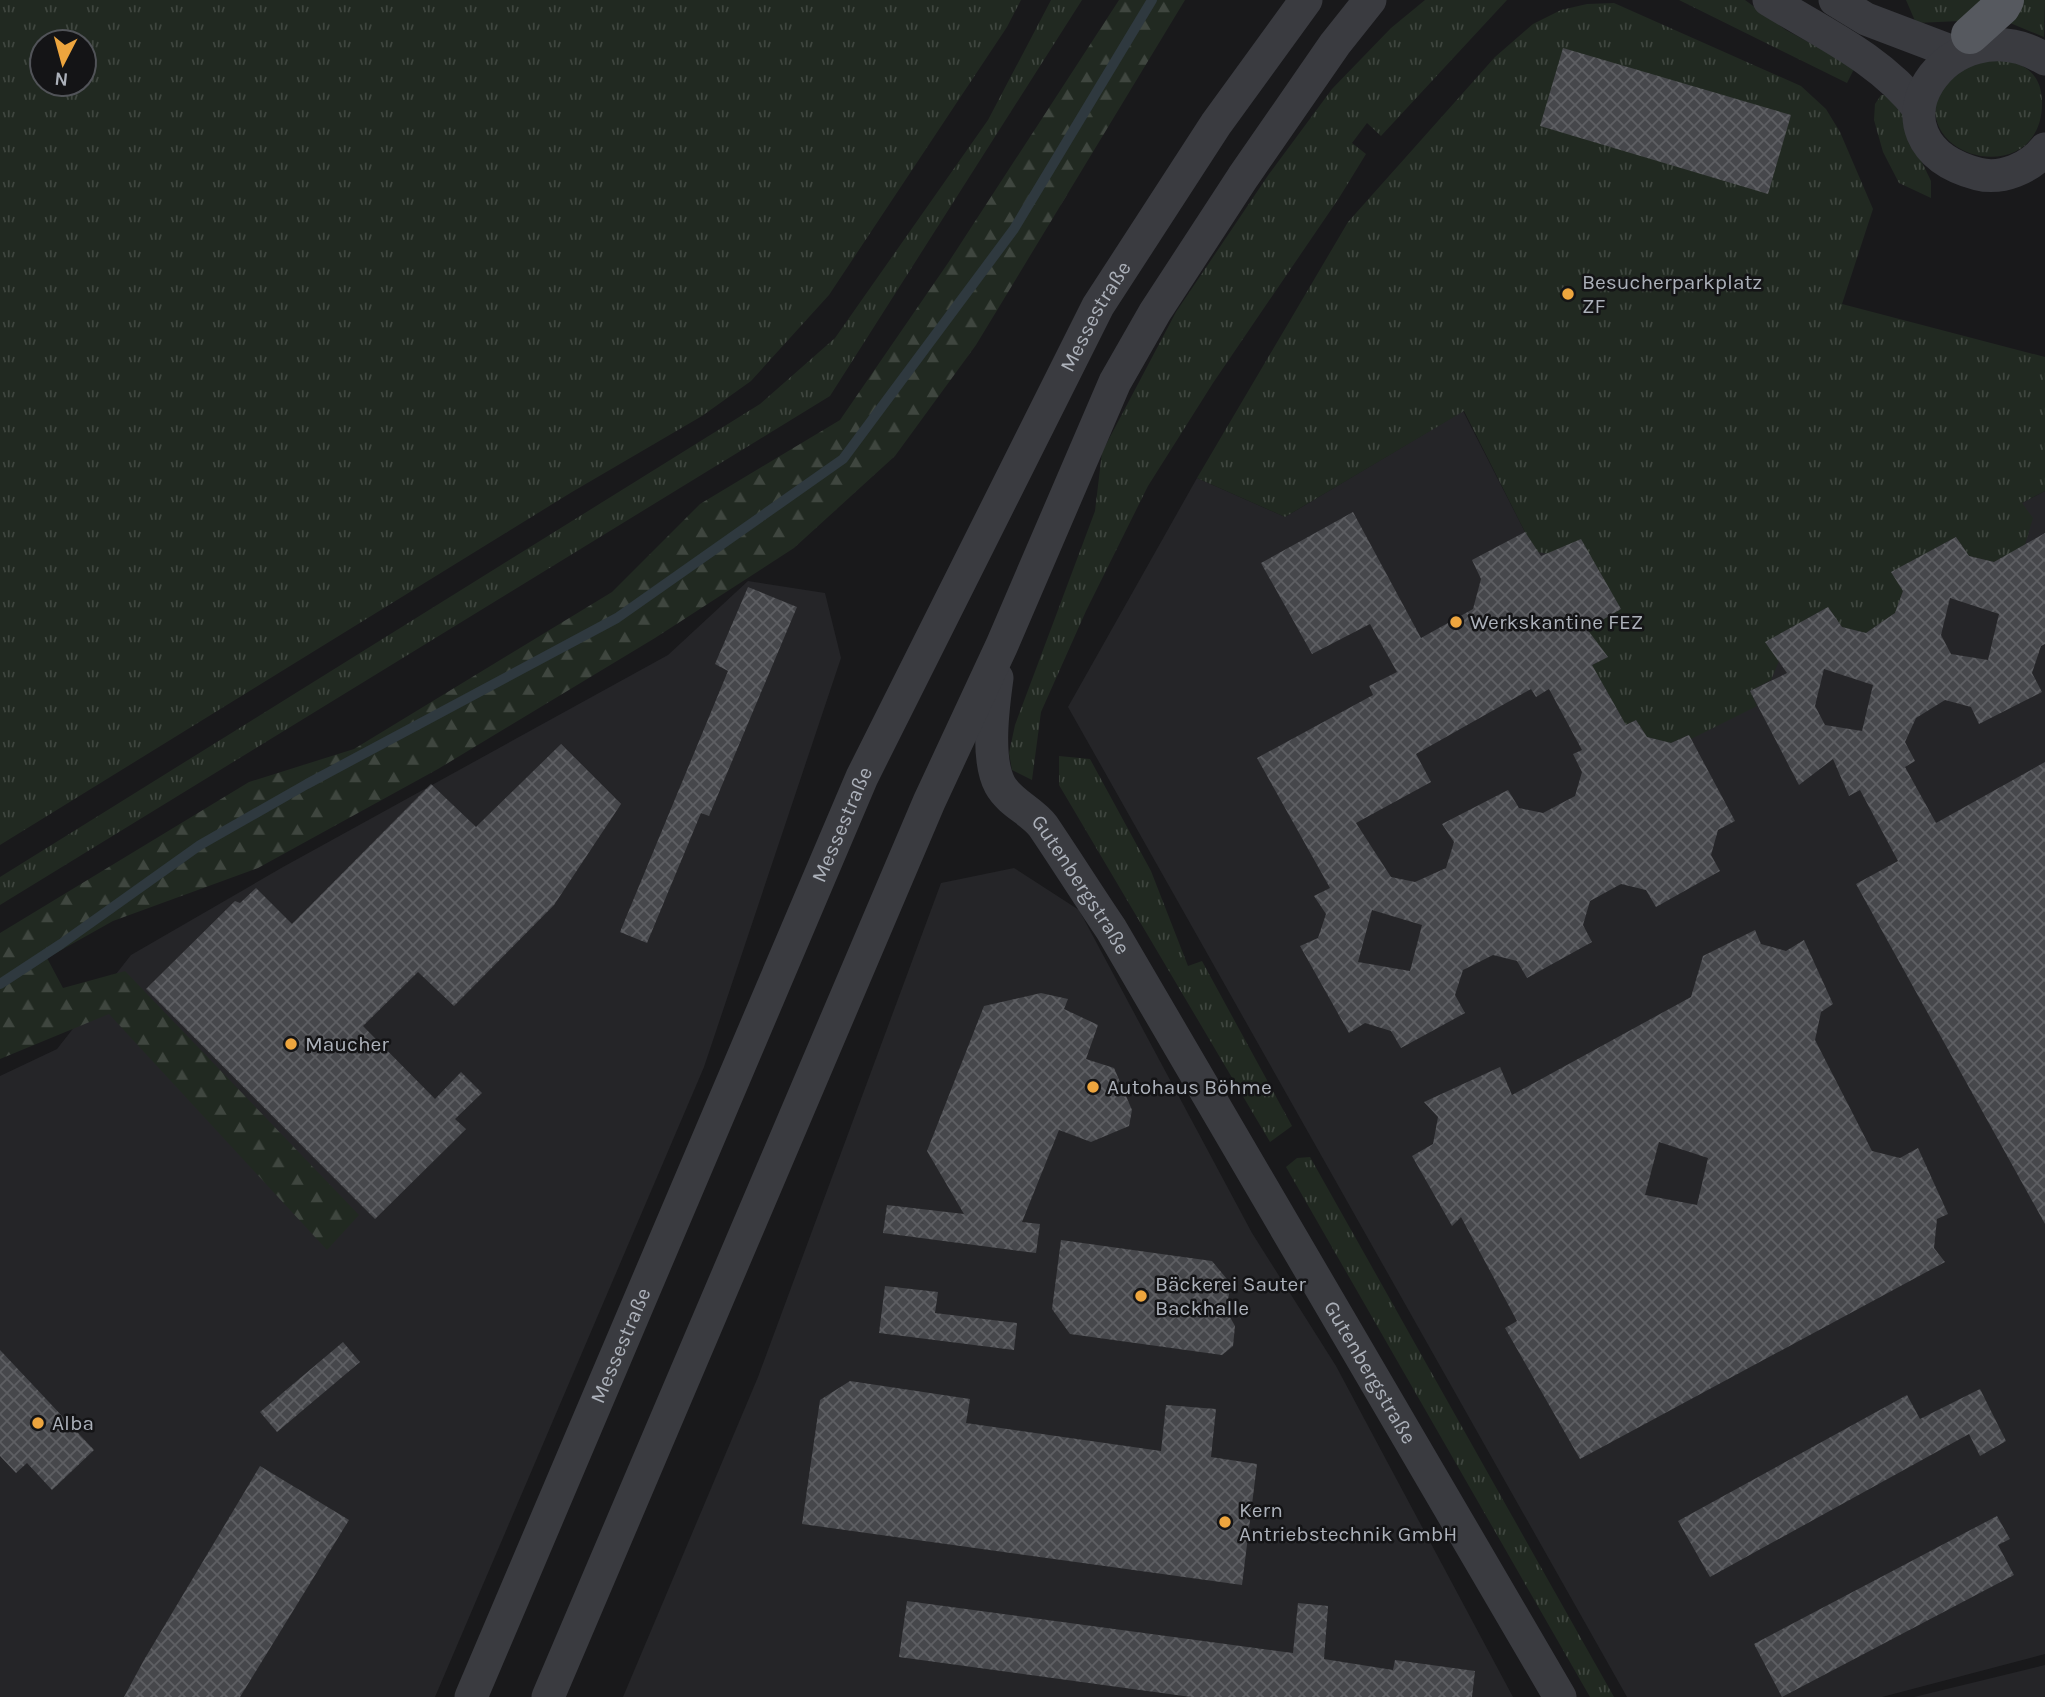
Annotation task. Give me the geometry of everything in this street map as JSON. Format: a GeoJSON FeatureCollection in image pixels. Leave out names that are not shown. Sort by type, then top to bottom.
{"type":"FeatureCollection","features":[{"type":"Feature","properties":{"kind":"main road"},"geometry":{"type":"LineString","coordinates":[[1958,42],[2001,7],[2005,0]]}},
{"type":"Feature","properties":{"kind":"street","name":"Messestraße"},"geometry":{"type":"LineString","coordinates":[[471,1697],[862,777],[1098,306],[1216,124],[1306,0]]}},
{"type":"Feature","properties":{"kind":"street"},"geometry":{"type":"LineString","coordinates":[[548,1697],[929,803],[1002,645],[1115,382],[1155,312],[1243,177],[1335,44],[1370,0]]}},
{"type":"Feature","properties":{"kind":"street"},"geometry":{"type":"LineString","coordinates":[[1335,44],[1393,0]]}},
{"type":"Feature","properties":{"kind":"street"},"geometry":{"type":"LineString","coordinates":[[1769,0],[1882,70],[1906,92],[1919,109]]}},
{"type":"Feature","properties":{"kind":"street"},"geometry":{"type":"LineString","coordinates":[[1835,0],[1866,19],[1958,42]]}},
{"type":"Feature","properties":{"kind":"street"},"geometry":{"type":"LineString","coordinates":[[2043,155],[2025,167],[2008,173],[1984,176],[1961,169],[1940,156],[1929,142],[1919,109],[1921,86],[1930,65],[1958,42],[1991,33],[2012,36],[2030,45],[2045,59]]}},
{"type":"Feature","properties":{"kind":"street","name":"Gutenbergstraße"},"geometry":{"type":"LineString","coordinates":[[1002,645],[992,711],[992,751],[1000,785],[1020,808],[1040,822],[1111,929],[1560,1697]]}},
{"type":"Feature","properties":{"kind":"shaded area"},"geometry":{"type":"Polygon","coordinates":[[[1463,411],[1525,532],[1566,557],[1621,609],[1616,612],[1604,653],[1608,657],[1596,672],[1622,716],[1615,731],[1636,720],[1750,691],[1765,642],[2045,491],[2045,1654],[1882,1697],[1627,1697],[1068,707],[1197,478],[1285,517],[1463,411]]]}},
{"type":"Feature","properties":{"kind":"shaded area"},"geometry":{"type":"Polygon","coordinates":[[[748,581],[825,593],[841,658],[704,1067],[435,1697],[0,1697],[0,1076],[57,1049],[131,955],[283,867],[668,655],[748,581]]]}},
{"type":"Feature","properties":{"kind":"shaded area"},"geometry":{"type":"Polygon","coordinates":[[[1014,868],[1079,910],[1252,1233],[1336,1366],[1513,1697],[623,1697],[758,1377],[941,883],[1014,868]]]}},
{"type":"Feature","properties":{"kind":"shaded area"},"geometry":{"type":"Polygon","coordinates":[[[2045,1665],[2045,1697],[1914,1697],[2045,1665]]]}},
{"type":"Feature","properties":{"kind":"green space"},"geometry":{"type":"Polygon","coordinates":[[[0,0],[1021,0],[1007,27],[829,295],[751,381],[702,416],[572,492],[0,845],[0,0]]]}},
{"type":"Feature","properties":{"kind":"green space"},"geometry":{"type":"Polygon","coordinates":[[[1051,0],[1082,0],[830,396],[0,905],[0,877],[760,404],[835,338],[988,120],[1051,0]]]}},
{"type":"Feature","properties":{"kind":"green space"},"geometry":{"type":"Polygon","coordinates":[[[1119,0],[1185,0],[976,345],[895,456],[794,548],[655,638],[438,769],[258,868],[113,921],[47,958],[63,988],[125,971],[359,1215],[327,1250],[109,1014],[0,1059],[0,933],[249,782],[354,749],[612,592],[700,504],[840,420],[948,263],[1119,0]]]}},
{"type":"Feature","properties":{"kind":"green space"},"geometry":{"type":"Polygon","coordinates":[[[1425,0],[1507,0],[1381,136],[1367,123],[1352,143],[1366,154],[1213,383],[1148,486],[1086,611],[1041,712],[1032,780],[1012,770],[1009,753],[1015,725],[1095,511],[1102,452],[1176,312],[1269,174],[1332,89],[1391,28],[1425,0]]]}},
{"type":"Feature","properties":{"kind":"green space"},"geometry":{"type":"Polygon","coordinates":[[[1679,0],[1745,0],[1786,30],[1855,67],[1847,83],[1679,0]]]}},
{"type":"Feature","properties":{"kind":"green space"},"geometry":{"type":"Polygon","coordinates":[[[1906,0],[1991,0],[1960,21],[1916,23],[1906,0]]]}},
{"type":"Feature","properties":{"kind":"green space"},"geometry":{"type":"Polygon","coordinates":[[[2021,0],[2045,0],[2044,37],[2010,23],[2021,0]]]}},
{"type":"Feature","properties":{"kind":"green space"},"geometry":{"type":"Polygon","coordinates":[[[1614,3],[1801,86],[1826,109],[1840,132],[1873,209],[1842,304],[2045,357],[2045,491],[2022,503],[2033,518],[2025,545],[1994,562],[1969,556],[1956,537],[1892,572],[1903,591],[1895,613],[1866,633],[1842,627],[1828,607],[1766,642],[1779,661],[1771,680],[1750,691],[1757,706],[1691,739],[1688,735],[1671,743],[1647,737],[1636,720],[1615,731],[1621,716],[1596,673],[1581,671],[1607,657],[1586,641],[1595,611],[1616,612],[1621,609],[1566,557],[1538,552],[1525,532],[1464,411],[1285,517],[1197,478],[1348,222],[1495,57],[1533,24],[1561,10],[1587,4],[1614,3]]]}},
{"type":"Feature","properties":{"kind":"green space"},"geometry":{"type":"Polygon","coordinates":[[[1975,53],[2019,64],[2028,69],[2040,87],[2042,100],[2037,128],[2024,146],[2004,155],[1982,156],[1961,149],[1944,135],[1935,115],[1940,86],[1975,53]]]}},
{"type":"Feature","properties":{"kind":"green space"},"geometry":{"type":"Polygon","coordinates":[[[1881,95],[1895,95],[1908,118],[1908,133],[1931,181],[1931,198],[1899,183],[1883,152],[1874,120],[1875,104],[1881,95]]]}},
{"type":"Feature","properties":{"kind":"green space"},"geometry":{"type":"Polygon","coordinates":[[[1059,756],[1090,759],[1151,871],[1188,966],[1202,961],[1292,1126],[1270,1142],[1059,785],[1059,756]]]}},
{"type":"Feature","properties":{"kind":"green space"},"geometry":{"type":"Polygon","coordinates":[[[1310,1157],[1614,1697],[1590,1697],[1286,1167],[1297,1158],[1310,1157]]]}},
{"type":"Feature","properties":{"kind":"building"},"geometry":{"type":"Polygon","coordinates":[[[1563,48],[1791,115],[1768,194],[1540,126],[1563,48]]]}},
{"type":"Feature","properties":{"kind":"building"},"geometry":{"type":"Polygon","coordinates":[[[1353,512],[1421,638],[1473,609],[1481,579],[1472,560],[1525,532],[1541,556],[1581,539],[1621,609],[1587,629],[1608,657],[1592,665],[1626,725],[1636,720],[1647,737],[1671,743],[1689,735],[1735,821],[1718,830],[1711,855],[1720,871],[1656,907],[1646,890],[1621,884],[1590,901],[1583,925],[1592,942],[1527,978],[1517,961],[1493,955],[1463,970],[1455,995],[1465,1013],[1401,1048],[1391,1031],[1365,1023],[1349,1033],[1300,946],[1318,938],[1326,914],[1314,896],[1330,888],[1257,758],[1373,695],[1369,686],[1397,672],[1370,624],[1312,654],[1261,563],[1353,512]],[[1531,689],[1416,754],[1431,782],[1356,823],[1391,877],[1415,882],[1446,868],[1454,842],[1442,824],[1508,790],[1519,808],[1543,813],[1575,796],[1582,772],[1573,754],[1582,750],[1549,689],[1536,697],[1531,689]],[[1372,910],[1358,962],[1410,971],[1422,925],[1372,910]]]}},
{"type":"Feature","properties":{"kind":"building"},"geometry":{"type":"Polygon","coordinates":[[[2045,533],[2045,644],[2041,646],[2032,673],[2042,692],[1979,724],[1971,707],[1945,700],[1916,718],[1905,742],[1915,761],[1905,767],[1936,823],[2045,762],[2045,1224],[1856,884],[1898,861],[1860,790],[1849,796],[1833,759],[1799,785],[1750,691],[1787,673],[1765,642],[1828,607],[1842,627],[1866,633],[1895,613],[1903,591],[1891,572],[1956,537],[1969,556],[1994,562],[2045,533]],[[1950,598],[1941,635],[1951,654],[1988,660],[1999,614],[1950,598]],[[1824,669],[1815,706],[1825,725],[1862,731],[1873,685],[1824,669]]]}},
{"type":"Feature","properties":{"kind":"building"},"geometry":{"type":"Polygon","coordinates":[[[748,587],[797,607],[709,816],[701,813],[647,943],[620,932],[728,671],[715,664],[748,587]]]}},
{"type":"Feature","properties":{"kind":"building"},"geometry":{"type":"Polygon","coordinates":[[[561,744],[621,804],[554,905],[454,1006],[418,972],[363,1026],[435,1099],[461,1072],[482,1093],[455,1119],[466,1129],[375,1219],[146,989],[235,901],[240,903],[256,888],[292,924],[431,784],[476,827],[561,744]]]}},
{"type":"Feature","properties":{"kind":"building"},"geometry":{"type":"Polygon","coordinates":[[[1755,930],[1761,944],[1786,951],[1804,940],[1833,1004],[1821,1012],[1815,1040],[1872,1151],[1900,1158],[1918,1148],[1948,1214],[1937,1219],[1934,1248],[1945,1262],[1580,1459],[1505,1328],[1517,1321],[1461,1217],[1452,1226],[1412,1156],[1433,1144],[1438,1117],[1424,1102],[1500,1067],[1512,1095],[1691,997],[1703,956],[1755,930]],[[1659,1142],[1645,1195],[1697,1205],[1708,1158],[1659,1142]]]}},
{"type":"Feature","properties":{"kind":"building"},"geometry":{"type":"Polygon","coordinates":[[[1041,993],[1068,999],[1064,1009],[1098,1025],[1086,1059],[1114,1068],[1132,1110],[1129,1126],[1091,1142],[1059,1130],[1022,1222],[1040,1224],[1036,1253],[883,1233],[887,1205],[964,1214],[927,1151],[984,1006],[1041,993]]]}},
{"type":"Feature","properties":{"kind":"building","name":"Bäckerei Sauter Backhalle"},"geometry":{"type":"Polygon","coordinates":[[[1061,1240],[1212,1261],[1231,1284],[1226,1310],[1235,1326],[1233,1346],[1222,1355],[1070,1334],[1052,1309],[1061,1240]]]}},
{"type":"Feature","properties":{"kind":"building"},"geometry":{"type":"Polygon","coordinates":[[[885,1286],[938,1292],[935,1313],[1017,1323],[1014,1350],[879,1333],[885,1286]]]}},
{"type":"Feature","properties":{"kind":"building"},"geometry":{"type":"Polygon","coordinates":[[[343,1342],[360,1362],[277,1432],[260,1412],[343,1342]]]}},
{"type":"Feature","properties":{"kind":"building"},"geometry":{"type":"Polygon","coordinates":[[[0,1350],[94,1450],[52,1490],[27,1463],[16,1473],[0,1456],[0,1350]]]}},
{"type":"Feature","properties":{"kind":"building"},"geometry":{"type":"Polygon","coordinates":[[[850,1381],[970,1399],[966,1423],[1161,1451],[1166,1405],[1216,1409],[1211,1457],[1257,1464],[1242,1585],[802,1524],[820,1400],[850,1381]]]}},
{"type":"Feature","properties":{"kind":"building"},"geometry":{"type":"Polygon","coordinates":[[[1980,1389],[2006,1441],[1980,1456],[1969,1434],[1710,1577],[1678,1521],[1907,1395],[1920,1419],[1980,1389]]]}},
{"type":"Feature","properties":{"kind":"building"},"geometry":{"type":"Polygon","coordinates":[[[260,1466],[349,1520],[240,1697],[124,1697],[144,1660],[260,1466]]]}},
{"type":"Feature","properties":{"kind":"building"},"geometry":{"type":"Polygon","coordinates":[[[1997,1516],[2010,1539],[1998,1545],[2014,1575],[1782,1697],[1754,1644],[1997,1516]]]}},
{"type":"Feature","properties":{"kind":"building"},"geometry":{"type":"Polygon","coordinates":[[[907,1601],[1293,1653],[1298,1603],[1328,1606],[1324,1659],[1393,1670],[1395,1660],[1475,1671],[1472,1697],[1191,1697],[899,1657],[907,1601]]]}},
{"type":"Feature","properties":{"kind":"waterway"},"geometry":{"type":"LineString","coordinates":[[0,984],[200,845],[307,784],[617,618],[843,459],[1014,229],[1152,0]]}},
{"type":"Feature","properties":{"kind":"place","name":"Besucherparkplatz ZF"},"geometry":{"type":"Point","coordinates":[1568,294]}},
{"type":"Feature","properties":{"kind":"place","name":"Werkskantine FEZ"},"geometry":{"type":"Point","coordinates":[1456,622]}},
{"type":"Feature","properties":{"kind":"place","name":"Maucher"},"geometry":{"type":"Point","coordinates":[291,1044]}},
{"type":"Feature","properties":{"kind":"place","name":"Autohaus Böhme"},"geometry":{"type":"Point","coordinates":[1093,1087]}},
{"type":"Feature","properties":{"kind":"place","name":"Bäckerei Sauter Backhalle"},"geometry":{"type":"Point","coordinates":[1141,1296]}},
{"type":"Feature","properties":{"kind":"place","name":"Alba"},"geometry":{"type":"Point","coordinates":[38,1423]}},
{"type":"Feature","properties":{"kind":"place","name":"Kern Antriebstechnik GmbH"},"geometry":{"type":"Point","coordinates":[1225,1522]}}]}
